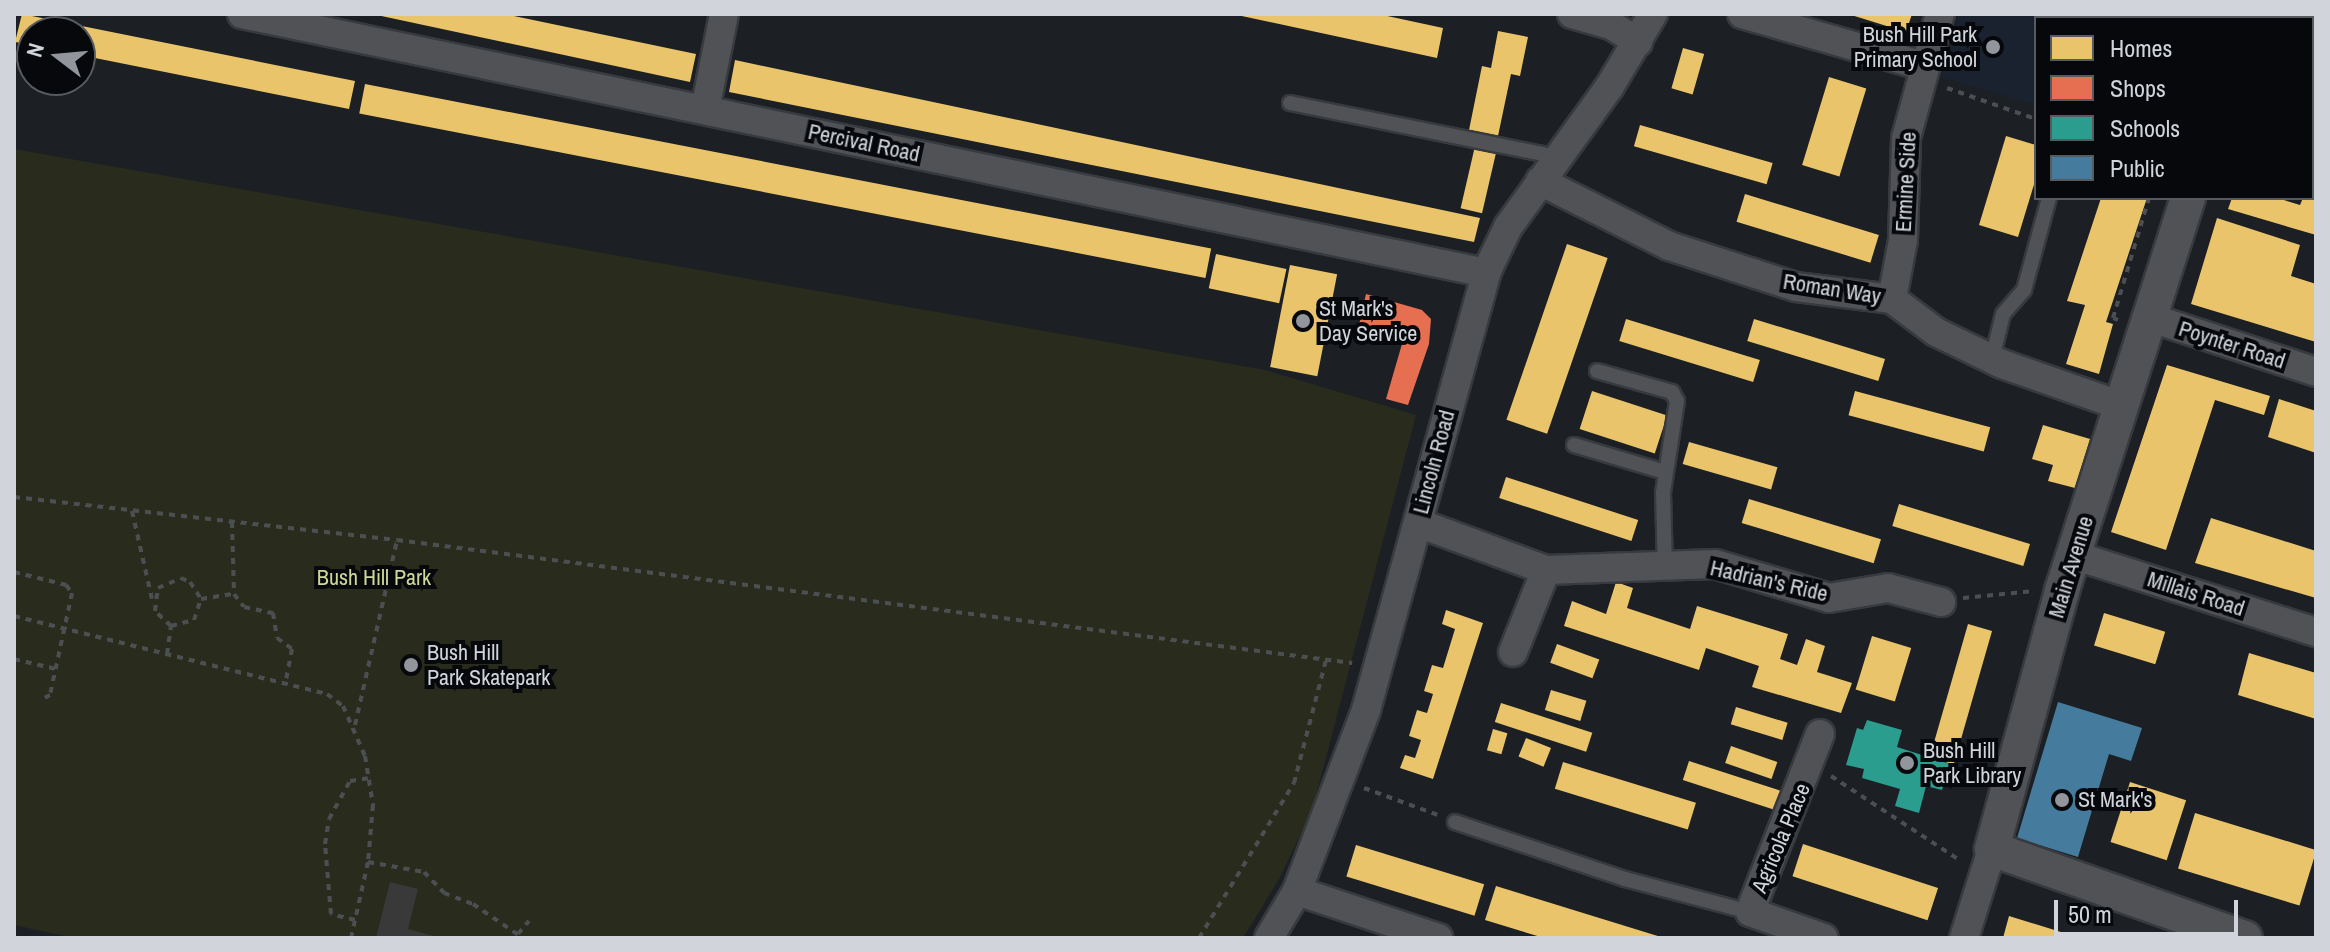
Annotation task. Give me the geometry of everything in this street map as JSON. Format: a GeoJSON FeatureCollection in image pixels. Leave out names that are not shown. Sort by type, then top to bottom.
{"type":"FeatureCollection","features":[{"type":"Feature","properties":{"kind":"street","name":"Percival Road"},"geometry":{"type":"LineString","coordinates":[[242,14],[1486,273]]}},
{"type":"Feature","properties":{"kind":"street"},"geometry":{"type":"LineString","coordinates":[[705,110],[724,14]]}},
{"type":"Feature","properties":{"kind":"street"},"geometry":{"type":"LineString","coordinates":[[1572,14],[1615,26],[1638,42]]}},
{"type":"Feature","properties":{"kind":"street","name":"Lincoln Road"},"geometry":{"type":"LineString","coordinates":[[1269,938],[1297,891],[1343,780],[1418,523],[1486,273],[1508,227],[1638,42],[1653,14]]}},
{"type":"Feature","properties":{"kind":"street"},"geometry":{"type":"LineString","coordinates":[[1742,14],[1923,66]]}},
{"type":"Feature","properties":{"kind":"street","name":"Ermine Side"},"geometry":{"type":"LineString","coordinates":[[1892,299],[1903,240],[1906,138],[1923,66],[1940,14]]}},
{"type":"Feature","properties":{"kind":"street","name":"Roman Way"},"geometry":{"type":"LineString","coordinates":[[1540,181],[1669,246],[1796,287],[1892,299],[1936,332],[1992,359],[2119,405]]}},
{"type":"Feature","properties":{"kind":"street","name":"Main Avenue"},"geometry":{"type":"LineString","coordinates":[[1964,938],[1988,862],[2062,591],[2076,556],[2119,405],[2187,200]]}},
{"type":"Feature","properties":{"kind":"street","name":"Poynter Road"},"geometry":{"type":"LineString","coordinates":[[2148,317],[2316,372]]}},
{"type":"Feature","properties":{"kind":"street","name":"Hadrian's Ride"},"geometry":{"type":"LineString","coordinates":[[1418,523],[1546,570],[1715,564],[1829,598],[1888,588],[1941,602]]}},
{"type":"Feature","properties":{"kind":"street","name":"Millais Road"},"geometry":{"type":"LineString","coordinates":[[2076,556],[2316,632]]}},
{"type":"Feature","properties":{"kind":"street"},"geometry":{"type":"LineString","coordinates":[[1513,652],[1546,570]]}},
{"type":"Feature","properties":{"kind":"street","name":"Agricola Place"},"geometry":{"type":"LineString","coordinates":[[1820,734],[1812,764],[1750,912],[1824,938]]}},
{"type":"Feature","properties":{"kind":"street"},"geometry":{"type":"LineString","coordinates":[[1988,862],[2245,938]]}},
{"type":"Feature","properties":{"kind":"street"},"geometry":{"type":"LineString","coordinates":[[1297,891],[1438,938]]}},
{"type":"Feature","properties":{"kind":"lane"},"geometry":{"type":"LineString","coordinates":[[1290,103],[1557,157]]}},
{"type":"Feature","properties":{"kind":"lane"},"geometry":{"type":"LineString","coordinates":[[1992,359],[2003,314],[2024,290],[2048,200]]}},
{"type":"Feature","properties":{"kind":"lane"},"geometry":{"type":"LineString","coordinates":[[1597,371],[1672,392],[1676,414],[1665,472],[1665,566]]}},
{"type":"Feature","properties":{"kind":"lane"},"geometry":{"type":"LineString","coordinates":[[1574,445],[1665,472]]}},
{"type":"Feature","properties":{"kind":"lane"},"geometry":{"type":"LineString","coordinates":[[1455,822],[1625,879],[1750,912]]}},
{"type":"Feature","properties":{"kind":"path"},"geometry":{"type":"LineString","coordinates":[[1946,88],[2034,118]]}},
{"type":"Feature","properties":{"kind":"path"},"geometry":{"type":"LineString","coordinates":[[14,497],[397,540],[1351,662]]}},
{"type":"Feature","properties":{"kind":"path"},"geometry":{"type":"LineString","coordinates":[[132,511],[153,602],[161,621],[171,626],[194,620],[201,599]]}},
{"type":"Feature","properties":{"kind":"path"},"geometry":{"type":"LineString","coordinates":[[232,522],[234,594],[244,607],[273,613],[277,638],[292,649],[285,684]]}},
{"type":"Feature","properties":{"kind":"path"},"geometry":{"type":"LineString","coordinates":[[355,728],[397,540]]}},
{"type":"Feature","properties":{"kind":"path"},"geometry":{"type":"LineString","coordinates":[[14,572],[66,585],[72,593],[50,695],[41,700]]}},
{"type":"Feature","properties":{"kind":"path"},"geometry":{"type":"LineString","coordinates":[[153,602],[158,588],[172,578],[190,582],[201,599]]}},
{"type":"Feature","properties":{"kind":"path"},"geometry":{"type":"LineString","coordinates":[[1941,602],[1997,591],[2062,591]]}},
{"type":"Feature","properties":{"kind":"path"},"geometry":{"type":"LineString","coordinates":[[201,599],[234,594]]}},
{"type":"Feature","properties":{"kind":"path"},"geometry":{"type":"LineString","coordinates":[[14,616],[327,694],[343,706],[355,728],[373,805],[368,862],[351,938]]}},
{"type":"Feature","properties":{"kind":"path"},"geometry":{"type":"LineString","coordinates":[[167,654],[171,626]]}},
{"type":"Feature","properties":{"kind":"path"},"geometry":{"type":"LineString","coordinates":[[14,659],[56,669]]}},
{"type":"Feature","properties":{"kind":"path"},"geometry":{"type":"LineString","coordinates":[[1199,938],[1294,783],[1326,659]]}},
{"type":"Feature","properties":{"kind":"path"},"geometry":{"type":"LineString","coordinates":[[1812,764],[1988,862]]}},
{"type":"Feature","properties":{"kind":"path"},"geometry":{"type":"LineString","coordinates":[[355,920],[331,914],[325,844],[329,819],[350,781],[369,778]]}},
{"type":"Feature","properties":{"kind":"path"},"geometry":{"type":"LineString","coordinates":[[1343,780],[1455,822]]}},
{"type":"Feature","properties":{"kind":"path"},"geometry":{"type":"LineString","coordinates":[[368,862],[424,872],[444,893],[473,904],[520,936],[529,921]]}},
{"type":"Feature","properties":{"kind":"shaded area","name":"Bush Hill Park Primary School"},"geometry":{"type":"Polygon","coordinates":[[[1959,14],[2237,14],[2034,16],[2034,104],[1942,77],[1959,14]]]}},
{"type":"Feature","properties":{"kind":"green space","name":"Bush Hill Park"},"geometry":{"type":"Polygon","coordinates":[[[14,149],[1265,370],[1416,415],[1312,811],[1279,879],[1243,938],[73,938],[14,925],[14,149]]]}},
{"type":"Feature","properties":{"kind":"building: Homes"},"geometry":{"type":"Polygon","coordinates":[[[372,14],[504,14],[696,54],[690,82],[372,14]]]}},
{"type":"Feature","properties":{"kind":"building: Homes"},"geometry":{"type":"Polygon","coordinates":[[[1378,14],[1443,28],[1437,58],[1237,15],[1378,14]]]}},
{"type":"Feature","properties":{"kind":"building: Homes"},"geometry":{"type":"Polygon","coordinates":[[[1848,14],[1912,14],[1906,32],[1848,14]]]}},
{"type":"Feature","properties":{"kind":"building: Homes"},"geometry":{"type":"Polygon","coordinates":[[[96,29],[355,81],[349,109],[96,58],[96,29]]]}},
{"type":"Feature","properties":{"kind":"building: Homes"},"geometry":{"type":"Polygon","coordinates":[[[1498,31],[1528,37],[1520,76],[1511,74],[1498,136],[1469,130],[1482,66],[1491,68],[1498,31]]]}},
{"type":"Feature","properties":{"kind":"building: Homes"},"geometry":{"type":"Polygon","coordinates":[[[1683,48],[1704,54],[1693,94],[1671,88],[1683,48]]]}},
{"type":"Feature","properties":{"kind":"building: Homes"},"geometry":{"type":"Polygon","coordinates":[[[735,60],[1480,218],[1474,242],[729,92],[735,60]]]}},
{"type":"Feature","properties":{"kind":"building: Homes"},"geometry":{"type":"Polygon","coordinates":[[[1829,77],[1866,88],[1839,176],[1802,165],[1829,77]]]}},
{"type":"Feature","properties":{"kind":"building: Homes"},"geometry":{"type":"Polygon","coordinates":[[[365,84],[1211,248],[1205,278],[359,113],[365,84]]]}},
{"type":"Feature","properties":{"kind":"building: Homes"},"geometry":{"type":"Polygon","coordinates":[[[1640,125],[1773,163],[1767,184],[1634,146],[1640,125]]]}},
{"type":"Feature","properties":{"kind":"building: Homes"},"geometry":{"type":"Polygon","coordinates":[[[2006,136],[2034,144],[2034,185],[2018,237],[1979,225],[2006,136]]]}},
{"type":"Feature","properties":{"kind":"building: Homes"},"geometry":{"type":"Polygon","coordinates":[[[1475,146],[1496,151],[1482,213],[1461,208],[1475,146]]]}},
{"type":"Feature","properties":{"kind":"building: Homes"},"geometry":{"type":"Polygon","coordinates":[[[2316,164],[2316,235],[2228,209],[2231,200],[2284,200],[2300,205],[2302,200],[2314,200],[2316,164]]]}},
{"type":"Feature","properties":{"kind":"building: Homes"},"geometry":{"type":"Polygon","coordinates":[[[1745,194],[1879,235],[1870,263],[1737,222],[1745,194]]]}},
{"type":"Feature","properties":{"kind":"building: Homes"},"geometry":{"type":"Polygon","coordinates":[[[2100,200],[2146,200],[2106,322],[2113,324],[2099,374],[2066,364],[2085,305],[2067,301],[2100,200]]]}},
{"type":"Feature","properties":{"kind":"building: Homes"},"geometry":{"type":"Polygon","coordinates":[[[2217,218],[2300,245],[2291,276],[2316,284],[2316,342],[2191,304],[2217,218]]]}},
{"type":"Feature","properties":{"kind":"building: Homes"},"geometry":{"type":"Polygon","coordinates":[[[1567,244],[1608,258],[1547,434],[1506,420],[1567,244]]]}},
{"type":"Feature","properties":{"kind":"building: Homes"},"geometry":{"type":"Polygon","coordinates":[[[1216,254],[1286,269],[1279,303],[1209,288],[1216,254]]]}},
{"type":"Feature","properties":{"kind":"building: Homes","name":"St Mark's Day Service"},"geometry":{"type":"Polygon","coordinates":[[[1290,265],[1337,274],[1317,376],[1270,367],[1290,265]]]}},
{"type":"Feature","properties":{"kind":"building: Homes"},"geometry":{"type":"Polygon","coordinates":[[[1626,319],[1760,360],[1753,382],[1619,341],[1626,319]]]}},
{"type":"Feature","properties":{"kind":"building: Homes"},"geometry":{"type":"Polygon","coordinates":[[[1754,319],[1885,359],[1878,381],[1747,341],[1754,319]]]}},
{"type":"Feature","properties":{"kind":"building: Homes"},"geometry":{"type":"Polygon","coordinates":[[[2167,365],[2270,396],[2264,415],[2215,400],[2166,550],[2111,532],[2167,365]]]}},
{"type":"Feature","properties":{"kind":"building: Homes"},"geometry":{"type":"Polygon","coordinates":[[[1592,391],[1667,415],[1655,453],[1580,429],[1592,391]]]}},
{"type":"Feature","properties":{"kind":"building: Homes"},"geometry":{"type":"Polygon","coordinates":[[[1855,391],[1990,427],[1984,451],[1849,415],[1855,391]]]}},
{"type":"Feature","properties":{"kind":"building: Homes"},"geometry":{"type":"Polygon","coordinates":[[[2279,399],[2316,411],[2316,453],[2268,437],[2279,399]]]}},
{"type":"Feature","properties":{"kind":"building: Homes"},"geometry":{"type":"Polygon","coordinates":[[[2043,425],[2090,439],[2075,488],[2048,481],[2053,465],[2032,459],[2043,425]]]}},
{"type":"Feature","properties":{"kind":"building: Homes"},"geometry":{"type":"Polygon","coordinates":[[[1689,442],[1777,467],[1771,489],[1683,464],[1689,442]]]}},
{"type":"Feature","properties":{"kind":"building: Homes"},"geometry":{"type":"Polygon","coordinates":[[[1506,477],[1638,520],[1631,541],[1499,498],[1506,477]]]}},
{"type":"Feature","properties":{"kind":"building: Homes"},"geometry":{"type":"Polygon","coordinates":[[[1749,499],[1881,539],[1874,563],[1742,523],[1749,499]]]}},
{"type":"Feature","properties":{"kind":"building: Homes"},"geometry":{"type":"Polygon","coordinates":[[[1899,504],[2030,544],[2023,566],[1892,526],[1899,504]]]}},
{"type":"Feature","properties":{"kind":"building: Homes"},"geometry":{"type":"Polygon","coordinates":[[[2211,518],[2316,551],[2316,598],[2195,563],[2211,518]]]}},
{"type":"Feature","properties":{"kind":"building: Homes"},"geometry":{"type":"Polygon","coordinates":[[[1616,582],[1633,588],[1627,608],[1690,629],[1697,606],[1788,634],[1780,659],[1797,665],[1806,639],[1825,646],[1817,672],[1852,683],[1841,713],[1752,687],[1759,666],[1706,648],[1699,670],[1564,626],[1572,601],[1606,614],[1616,582]]]}},
{"type":"Feature","properties":{"kind":"building: Homes"},"geometry":{"type":"Polygon","coordinates":[[[1446,610],[1483,623],[1433,779],[1400,768],[1405,755],[1415,758],[1421,740],[1409,736],[1417,710],[1427,713],[1433,694],[1424,691],[1432,665],[1443,668],[1455,629],[1442,624],[1446,610]]]}},
{"type":"Feature","properties":{"kind":"building: Homes"},"geometry":{"type":"Polygon","coordinates":[[[2104,613],[2165,632],[2155,664],[2094,646],[2104,613]]]}},
{"type":"Feature","properties":{"kind":"building: Homes"},"geometry":{"type":"Polygon","coordinates":[[[1968,624],[1992,631],[1954,765],[1930,758],[1968,624]]]}},
{"type":"Feature","properties":{"kind":"building: Homes"},"geometry":{"type":"Polygon","coordinates":[[[1872,636],[1911,648],[1895,702],[1856,690],[1872,636]]]}},
{"type":"Feature","properties":{"kind":"building: Homes"},"geometry":{"type":"Polygon","coordinates":[[[1557,644],[1599,659],[1592,678],[1550,663],[1557,644]]]}},
{"type":"Feature","properties":{"kind":"building: Homes"},"geometry":{"type":"Polygon","coordinates":[[[2249,653],[2316,673],[2316,719],[2238,695],[2249,653]]]}},
{"type":"Feature","properties":{"kind":"building: Homes"},"geometry":{"type":"Polygon","coordinates":[[[1551,690],[1586,701],[1580,721],[1545,710],[1551,690]]]}},
{"type":"Feature","properties":{"kind":"building: Homes"},"geometry":{"type":"Polygon","coordinates":[[[1501,703],[1592,733],[1586,752],[1495,722],[1501,703]]]}},
{"type":"Feature","properties":{"kind":"building: Homes"},"geometry":{"type":"Polygon","coordinates":[[[1736,707],[1788,723],[1782,740],[1731,724],[1736,707]]]}},
{"type":"Feature","properties":{"kind":"building: Homes"},"geometry":{"type":"Polygon","coordinates":[[[1493,729],[1507,733],[1501,754],[1487,750],[1493,729]]]}},
{"type":"Feature","properties":{"kind":"building: Homes"},"geometry":{"type":"Polygon","coordinates":[[[1526,738],[1551,748],[1544,767],[1519,757],[1526,738]]]}},
{"type":"Feature","properties":{"kind":"building: Homes"},"geometry":{"type":"Polygon","coordinates":[[[1731,746],[1777,762],[1771,779],[1725,763],[1731,746]]]}},
{"type":"Feature","properties":{"kind":"building: Homes"},"geometry":{"type":"Polygon","coordinates":[[[1689,761],[1781,791],[1775,810],[1683,780],[1689,761]]]}},
{"type":"Feature","properties":{"kind":"building: Homes"},"geometry":{"type":"Polygon","coordinates":[[[1563,762],[1696,803],[1688,829],[1555,789],[1563,762]]]}},
{"type":"Feature","properties":{"kind":"building: Homes"},"geometry":{"type":"Polygon","coordinates":[[[2130,782],[2186,800],[2167,860],[2111,842],[2130,782]]]}},
{"type":"Feature","properties":{"kind":"building: Homes"},"geometry":{"type":"Polygon","coordinates":[[[2195,813],[2316,850],[2299,906],[2178,868],[2195,813]]]}},
{"type":"Feature","properties":{"kind":"building: Homes"},"geometry":{"type":"Polygon","coordinates":[[[1803,844],[1938,888],[1928,920],[1792,876],[1803,844]]]}},
{"type":"Feature","properties":{"kind":"building: Homes"},"geometry":{"type":"Polygon","coordinates":[[[1356,845],[1484,884],[1474,916],[1346,877],[1356,845]]]}},
{"type":"Feature","properties":{"kind":"building: Homes"},"geometry":{"type":"Polygon","coordinates":[[[1496,886],[1661,938],[1544,938],[1485,920],[1496,886]]]}},
{"type":"Feature","properties":{"kind":"building: Homes"},"geometry":{"type":"Polygon","coordinates":[[[2009,916],[2077,937],[2077,938],[2003,938],[2009,916]]]}},
{"type":"Feature","properties":{"kind":"building: Shops"},"geometry":{"type":"Polygon","coordinates":[[[1366,294],[1422,310],[1431,319],[1429,344],[1408,405],[1386,399],[1404,337],[1359,325],[1366,294]]]}},
{"type":"Feature","properties":{"kind":"building: Schools"},"geometry":{"type":"Polygon","coordinates":[[[2067,14],[2149,14],[2107,16],[2067,14]]]}},
{"type":"Feature","properties":{"kind":"building: Schools"},"geometry":{"type":"Polygon","coordinates":[[[1867,720],[1902,730],[1897,747],[1950,764],[1942,790],[1926,786],[1919,813],[1895,806],[1900,789],[1862,778],[1864,769],[1846,765],[1857,728],[1863,730],[1867,720]]]}},
{"type":"Feature","properties":{"kind":"building: Public","name":"St Mark's"},"geometry":{"type":"Polygon","coordinates":[[[2058,702],[2142,728],[2131,761],[2109,754],[2078,857],[2017,838],[2058,702]]]}},
{"type":"Feature","properties":{"kind":"building: Other"},"geometry":{"type":"Polygon","coordinates":[[[390,882],[418,889],[408,929],[441,938],[376,938],[390,882]]]}},
{"type":"Feature","properties":{"kind":"place","name":"Bush Hill Park Primary School"},"geometry":{"type":"Point","coordinates":[1993,47]}},
{"type":"Feature","properties":{"kind":"place","name":"St Mark's Day Service"},"geometry":{"type":"Point","coordinates":[1303,321]}},
{"type":"Feature","properties":{"kind":"place","name":"Bush Hill Park Skatepark"},"geometry":{"type":"Point","coordinates":[411,665]}},
{"type":"Feature","properties":{"kind":"place","name":"Bush Hill Park Library"},"geometry":{"type":"Point","coordinates":[1907,763]}},
{"type":"Feature","properties":{"kind":"place","name":"St Mark's"},"geometry":{"type":"Point","coordinates":[2062,800]}}]}
